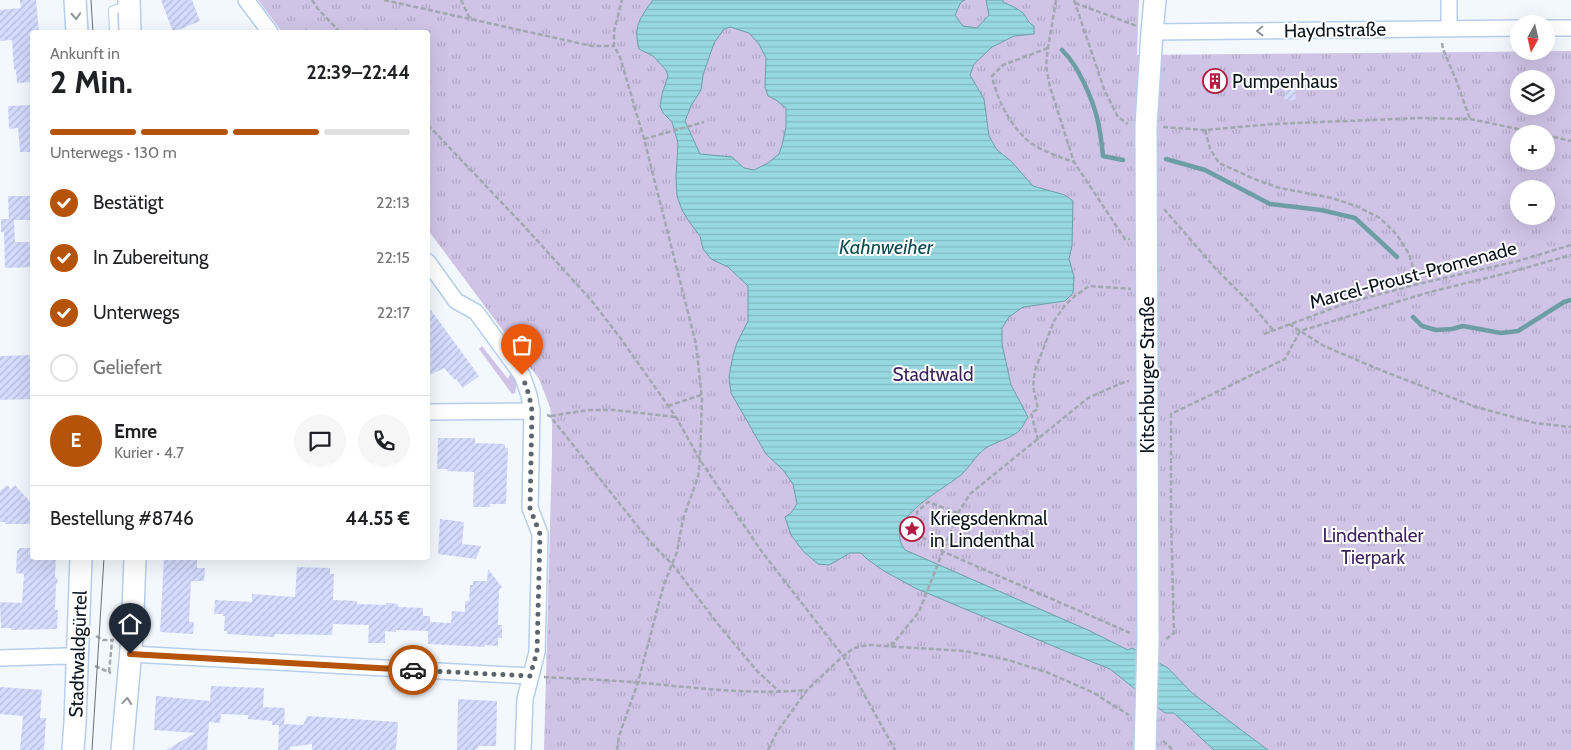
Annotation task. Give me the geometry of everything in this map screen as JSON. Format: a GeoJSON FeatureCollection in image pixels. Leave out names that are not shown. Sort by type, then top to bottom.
{"type":"FeatureCollection","features":[{"type":"Feature","properties":{"kind":"street"},"geometry":{"type":"LineString","coordinates":[[75,0],[77,30]]}},
{"type":"Feature","properties":{"kind":"street"},"geometry":{"type":"LineString","coordinates":[[246,0],[268,30]]}},
{"type":"Feature","properties":{"kind":"street","name":"Kitschburger Straße"},"geometry":{"type":"LineString","coordinates":[[1145,750],[1148,647],[1146,126],[1155,0]]}},
{"type":"Feature","properties":{"kind":"street"},"geometry":{"type":"LineString","coordinates":[[1446,29],[1449,0]]}},
{"type":"Feature","properties":{"kind":"street"},"geometry":{"type":"LineString","coordinates":[[129,3],[130,30]]}},
{"type":"Feature","properties":{"kind":"street","name":"Haydnstraße"},"geometry":{"type":"LineString","coordinates":[[1152,29],[1510,28]]}},
{"type":"Feature","properties":{"kind":"street"},"geometry":{"type":"LineString","coordinates":[[1555,28],[1571,28]]}},
{"type":"Feature","properties":{"kind":"street"},"geometry":{"type":"LineString","coordinates":[[430,265],[456,301],[476,312],[522,375],[529,395],[532,411],[530,508],[540,534],[537,652],[525,699],[523,750]]}},
{"type":"Feature","properties":{"kind":"street"},"geometry":{"type":"LineString","coordinates":[[430,412],[532,411]]}},
{"type":"Feature","properties":{"kind":"street","name":"Stadtwaldgürtel"},"geometry":{"type":"LineString","coordinates":[[72,750],[82,653],[81,560]]}},
{"type":"Feature","properties":{"kind":"street"},"geometry":{"type":"LineString","coordinates":[[122,750],[113,674],[125,644],[135,560]]}},
{"type":"Feature","properties":{"kind":"street"},"geometry":{"type":"LineString","coordinates":[[125,644],[530,676]]}},
{"type":"Feature","properties":{"kind":"street"},"geometry":{"type":"LineString","coordinates":[[0,658],[66,656],[82,653]]}},
{"type":"Feature","properties":{"kind":"lane"},"geometry":{"type":"LineString","coordinates":[[114,30],[113,10],[129,3]]}},
{"type":"Feature","properties":{"kind":"path"},"geometry":{"type":"LineString","coordinates":[[312,0],[338,30]]}},
{"type":"Feature","properties":{"kind":"path"},"geometry":{"type":"LineString","coordinates":[[384,0],[592,46],[614,46]]}},
{"type":"Feature","properties":{"kind":"path"},"geometry":{"type":"LineString","coordinates":[[462,0],[471,20]]}},
{"type":"Feature","properties":{"kind":"path"},"geometry":{"type":"LineString","coordinates":[[616,750],[638,682],[664,584],[677,552],[683,518],[698,478],[702,396],[696,344],[644,139],[620,57],[614,46],[614,31],[622,0]]}},
{"type":"Feature","properties":{"kind":"path"},"geometry":{"type":"LineString","coordinates":[[1056,0],[1046,66],[1050,87],[1074,162],[1125,239],[1147,240]]}},
{"type":"Feature","properties":{"kind":"path"},"geometry":{"type":"LineString","coordinates":[[1074,2],[1134,26],[1152,29]]}},
{"type":"Feature","properties":{"kind":"path"},"geometry":{"type":"LineString","coordinates":[[1074,2],[1104,89],[1118,117],[1131,126],[1204,130],[1273,124],[1419,118],[1470,119],[1510,127]]}},
{"type":"Feature","properties":{"kind":"path"},"geometry":{"type":"LineString","coordinates":[[1446,29],[1443,49],[1470,119]]}},
{"type":"Feature","properties":{"kind":"path"},"geometry":{"type":"LineString","coordinates":[[1048,48],[1003,65],[992,76],[995,91],[1018,131],[1031,143],[1058,157],[1074,162]]}},
{"type":"Feature","properties":{"kind":"path"},"geometry":{"type":"LineString","coordinates":[[644,139],[704,122]]}},
{"type":"Feature","properties":{"kind":"path"},"geometry":{"type":"LineString","coordinates":[[430,127],[591,300],[619,336],[676,417],[700,460],[762,552],[843,656],[895,750]]}},
{"type":"Feature","properties":{"kind":"path"},"geometry":{"type":"LineString","coordinates":[[1204,130],[1210,149],[1219,163],[1259,181],[1280,188],[1332,198],[1356,206],[1380,218],[1397,235],[1409,254],[1418,284]]}},
{"type":"Feature","properties":{"kind":"path"},"geometry":{"type":"LineString","coordinates":[[1555,137],[1571,141]]}},
{"type":"Feature","properties":{"kind":"path"},"geometry":{"type":"LineString","coordinates":[[1147,206],[1164,209],[1216,269],[1252,305],[1273,330]]}},
{"type":"Feature","properties":{"kind":"path","name":"Marcel-Proust-Promenade"},"geometry":{"type":"LineString","coordinates":[[1264,334],[1347,303],[1418,284],[1518,261],[1571,244]]}},
{"type":"Feature","properties":{"kind":"path"},"geometry":{"type":"LineString","coordinates":[[958,513],[928,502],[917,512],[916,534],[944,552],[1148,647],[1174,632],[1171,414],[1286,359],[1300,331],[1430,292],[1571,255]]}},
{"type":"Feature","properties":{"kind":"path"},"geometry":{"type":"LineString","coordinates":[[1038,440],[1031,413],[1038,408],[1032,386],[1035,370],[1054,321],[1065,305],[1088,286],[1147,290]]}},
{"type":"Feature","properties":{"kind":"path"},"geometry":{"type":"LineString","coordinates":[[1289,324],[1324,346],[1476,407],[1535,423],[1571,427]]}},
{"type":"Feature","properties":{"kind":"path"},"geometry":{"type":"LineString","coordinates":[[890,647],[919,612],[958,513],[970,494],[1088,398],[1122,383],[1148,378]]}},
{"type":"Feature","properties":{"kind":"path"},"geometry":{"type":"LineString","coordinates":[[668,406],[702,396]]}},
{"type":"Feature","properties":{"kind":"path"},"geometry":{"type":"LineString","coordinates":[[532,411],[550,416],[588,410],[614,410],[676,417]]}},
{"type":"Feature","properties":{"kind":"path"},"geometry":{"type":"LineString","coordinates":[[550,416],[651,543],[672,564],[757,671],[780,692]]}},
{"type":"Feature","properties":{"kind":"path"},"geometry":{"type":"LineString","coordinates":[[89,631],[103,640],[125,644],[113,674],[82,653],[88,640],[89,631]]}},
{"type":"Feature","properties":{"kind":"path"},"geometry":{"type":"LineString","coordinates":[[768,750],[777,732],[807,690],[843,656],[854,648],[868,645],[965,651],[1008,660],[1046,672],[1092,692],[1146,721]]}},
{"type":"Feature","properties":{"kind":"path"},"geometry":{"type":"LineString","coordinates":[[530,676],[638,682],[749,692],[807,690]]}},
{"type":"Feature","properties":{"kind":"green space","name":"Stadtwald"},"geometry":{"type":"Polygon","coordinates":[[[258,0],[1139,0],[1137,55],[1510,52],[1510,60],[1555,60],[1555,51],[1571,51],[1571,750],[544,750],[552,452],[550,407],[539,379],[430,233],[430,30],[280,30],[258,0]]]}},
{"type":"Feature","properties":{"kind":"green space"},"geometry":{"type":"Polygon","coordinates":[[[482,346],[508,379],[512,370],[516,382],[515,393],[512,394],[479,349],[482,346]]]}},
{"type":"Feature","properties":{"kind":"water","name":"Kahnweiher"},"geometry":{"type":"Polygon","coordinates":[[[653,0],[965,0],[961,2],[955,15],[963,26],[977,28],[989,15],[986,0],[1003,0],[1003,2],[1023,13],[1034,26],[1034,34],[1014,36],[992,47],[974,64],[970,75],[984,99],[989,136],[997,150],[1011,161],[1033,186],[1065,195],[1073,201],[1072,246],[1069,259],[1074,277],[1073,293],[1065,301],[1023,307],[1009,317],[1002,328],[1002,344],[1011,385],[1028,417],[1021,429],[1008,438],[986,448],[963,473],[918,506],[901,527],[900,538],[905,550],[1090,631],[1128,650],[1132,648],[1168,668],[1192,693],[1268,750],[1214,750],[1174,713],[1165,713],[1110,669],[915,588],[884,571],[861,553],[850,553],[829,565],[818,564],[804,552],[791,535],[785,517],[791,513],[797,504],[793,484],[783,470],[766,454],[731,393],[729,377],[733,355],[748,321],[748,286],[728,267],[711,259],[703,249],[700,236],[682,210],[677,196],[678,143],[672,122],[663,113],[660,106],[668,76],[666,70],[653,56],[639,49],[637,41],[637,28],[641,17],[653,0]],[[730,27],[724,29],[714,43],[703,75],[701,90],[691,106],[685,121],[700,154],[732,157],[744,168],[754,170],[768,163],[779,154],[786,127],[786,108],[768,96],[765,87],[766,58],[759,44],[749,33],[730,27]]]}},
{"type":"Feature","properties":{"kind":"building"},"geometry":{"type":"Polygon","coordinates":[[[20,0],[36,0],[39,30],[30,30],[30,82],[17,83],[12,40],[0,41],[0,10],[21,8],[20,0]]]}},
{"type":"Feature","properties":{"kind":"building"},"geometry":{"type":"Polygon","coordinates":[[[161,0],[192,0],[200,21],[178,30],[172,30],[161,0]]]}},
{"type":"Feature","properties":{"kind":"building","name":"Pumpenhaus"},"geometry":{"type":"Polygon","coordinates":[[[1216,74],[1216,88],[1204,88],[1204,75],[1216,74]]]}},
{"type":"Feature","properties":{"kind":"building"},"geometry":{"type":"Polygon","coordinates":[[[1286,81],[1297,82],[1295,101],[1284,99],[1286,81]]]}},
{"type":"Feature","properties":{"kind":"building"},"geometry":{"type":"Polygon","coordinates":[[[30,105],[30,152],[20,152],[18,128],[9,129],[8,106],[30,105]]]}},
{"type":"Feature","properties":{"kind":"building"},"geometry":{"type":"Polygon","coordinates":[[[8,196],[30,196],[30,220],[14,220],[15,242],[30,242],[30,267],[5,268],[4,232],[1,232],[1,219],[9,219],[8,196]]]}},
{"type":"Feature","properties":{"kind":"building"},"geometry":{"type":"Polygon","coordinates":[[[430,309],[479,376],[463,388],[444,368],[430,375],[430,309]]]}},
{"type":"Feature","properties":{"kind":"building"},"geometry":{"type":"Polygon","coordinates":[[[30,355],[30,399],[0,400],[0,356],[30,355]]]}},
{"type":"Feature","properties":{"kind":"building"},"geometry":{"type":"Polygon","coordinates":[[[438,438],[475,438],[475,443],[505,444],[505,448],[508,448],[506,504],[490,504],[490,507],[473,507],[474,472],[437,469],[438,438]]]}},
{"type":"Feature","properties":{"kind":"building"},"geometry":{"type":"Polygon","coordinates":[[[7,485],[11,489],[15,485],[30,502],[30,524],[5,524],[5,522],[0,522],[0,491],[7,485]]]}},
{"type":"Feature","properties":{"kind":"building"},"geometry":{"type":"Polygon","coordinates":[[[440,519],[464,522],[462,544],[481,546],[476,559],[438,554],[440,519]]]}},
{"type":"Feature","properties":{"kind":"building"},"geometry":{"type":"Polygon","coordinates":[[[19,548],[30,548],[30,560],[56,560],[55,576],[58,581],[56,585],[55,610],[58,610],[57,629],[11,630],[11,628],[1,628],[0,602],[22,603],[24,574],[16,573],[17,550],[19,548]]]}},
{"type":"Feature","properties":{"kind":"building"},"geometry":{"type":"Polygon","coordinates":[[[164,560],[197,560],[197,568],[205,568],[204,581],[191,581],[189,622],[194,622],[193,634],[160,632],[164,560]]]}},
{"type":"Feature","properties":{"kind":"building"},"geometry":{"type":"Polygon","coordinates":[[[297,567],[330,568],[330,574],[334,574],[333,600],[357,601],[357,604],[386,605],[386,603],[398,604],[398,607],[423,608],[423,616],[430,616],[430,622],[451,623],[452,611],[465,612],[465,601],[469,601],[470,585],[473,585],[473,581],[487,581],[488,569],[502,587],[499,590],[498,625],[502,625],[502,638],[498,638],[498,646],[428,644],[428,631],[396,630],[396,632],[385,631],[385,643],[368,643],[369,625],[333,624],[332,635],[275,634],[274,637],[227,634],[227,631],[224,631],[225,616],[223,614],[214,614],[215,600],[252,602],[252,594],[295,597],[297,567]]]}},
{"type":"Feature","properties":{"kind":"building"},"geometry":{"type":"Polygon","coordinates":[[[211,686],[264,688],[263,707],[285,708],[284,724],[303,725],[307,716],[398,722],[396,750],[312,750],[312,744],[290,747],[290,750],[278,750],[279,725],[272,725],[272,721],[248,719],[248,715],[221,714],[220,723],[209,722],[207,750],[166,750],[195,733],[154,730],[156,696],[210,701],[211,686]]]}},
{"type":"Feature","properties":{"kind":"building"},"geometry":{"type":"Polygon","coordinates":[[[0,687],[42,690],[40,718],[46,718],[44,750],[20,750],[23,716],[0,714],[0,687]]]}},
{"type":"Feature","properties":{"kind":"building"},"geometry":{"type":"Polygon","coordinates":[[[458,699],[497,701],[496,746],[478,746],[478,749],[475,750],[457,750],[458,699]]]}},
{"type":"Feature","properties":{"kind":"waterway"},"geometry":{"type":"LineString","coordinates":[[1062,50],[1077,69],[1092,102],[1099,127],[1103,156],[1123,160]]}},
{"type":"Feature","properties":{"kind":"waterway"},"geometry":{"type":"LineString","coordinates":[[1166,159],[1205,170],[1270,204],[1321,210],[1355,218],[1397,257]]}},
{"type":"Feature","properties":{"kind":"waterway"},"geometry":{"type":"LineString","coordinates":[[1413,317],[1422,326],[1436,330],[1463,326],[1501,333],[1518,331],[1564,302],[1571,300]]}},
{"type":"Feature","properties":{"kind":"tram line"},"geometry":{"type":"LineString","coordinates":[[91,0],[93,30]]}},
{"type":"Feature","properties":{"kind":"tram line"},"geometry":{"type":"LineString","coordinates":[[92,750],[104,560]]}},
{"type":"Feature","properties":{"kind":"way so far"},"geometry":{"type":"LineString","coordinates":[[413,670],[530,676],[537,652],[540,534],[530,508],[532,411],[522,375]]}},
{"type":"Feature","properties":{"kind":"place","name":"Pumpenhaus"},"geometry":{"type":"Point","coordinates":[1215,81]}},
{"type":"Feature","properties":{"kind":"place","name":"Kriegsdenkmal in Lindenthal"},"geometry":{"type":"Point","coordinates":[912,529]}},
{"type":"Feature","properties":{"kind":"route"},"geometry":{"type":"LineString","coordinates":[[130,654],[413,670]]}},
{"type":"Feature","properties":{"kind":"park label","name":"Lindenthaler Tierpark"},"geometry":{"type":"Point","coordinates":[1373,546]}}]}
